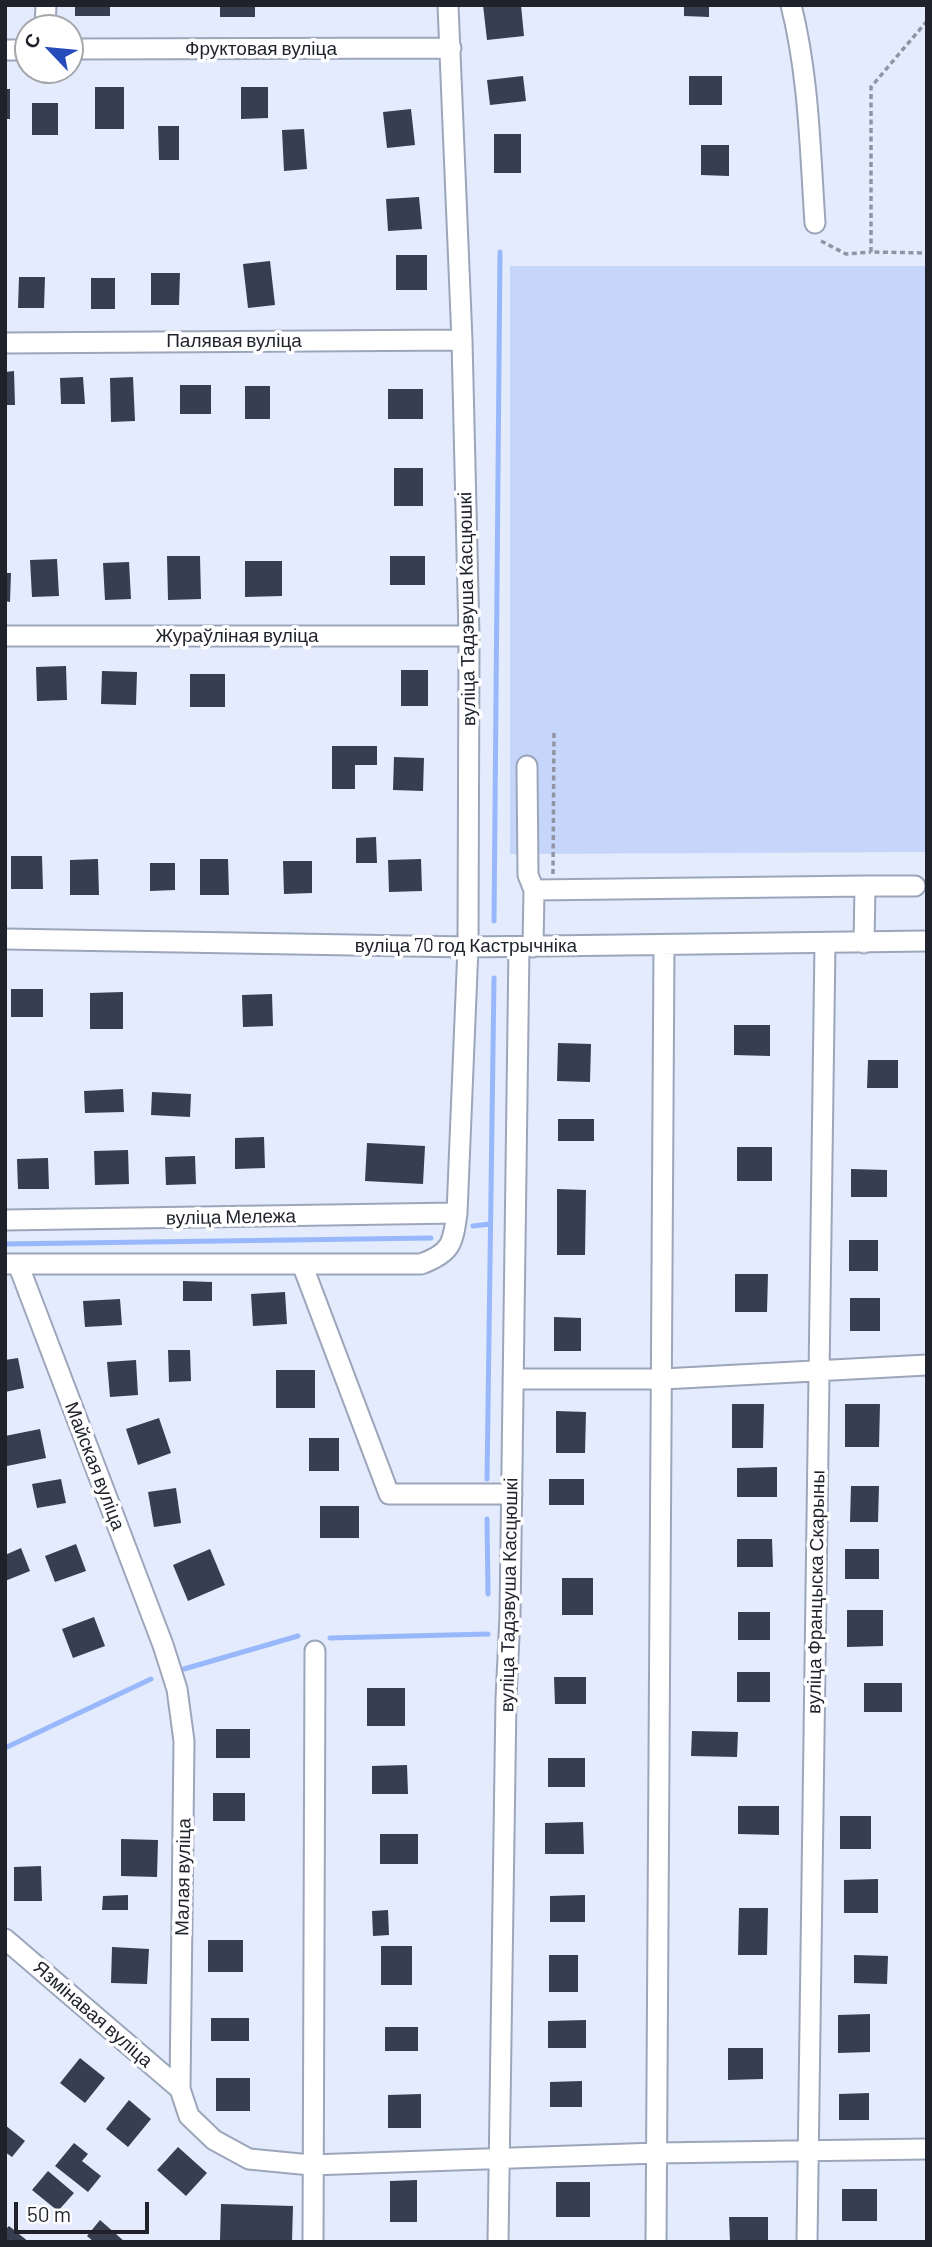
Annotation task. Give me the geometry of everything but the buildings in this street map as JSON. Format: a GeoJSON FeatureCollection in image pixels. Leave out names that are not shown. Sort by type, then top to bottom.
{"type":"FeatureCollection","features":[{"type":"Feature","properties":{"kind":"street","name":"вуліца Тадэвуша Касцюшкі"},"geometry":{"type":"LineString","coordinates":[[12,1264],[421,1264],[446,1252],[454,1233],[468,947],[469,636],[462,340],[448,5]]}},
{"type":"Feature","properties":{"kind":"street"},"geometry":{"type":"LineString","coordinates":[[791,5],[806,86],[815,223]]}},
{"type":"Feature","properties":{"kind":"street","name":"Фруктовая вуліца"},"geometry":{"type":"LineString","coordinates":[[84,49],[451,48]]}},
{"type":"Feature","properties":{"kind":"street","name":"Палявая вуліца"},"geometry":{"type":"LineString","coordinates":[[5,343],[462,340]]}},
{"type":"Feature","properties":{"kind":"street","name":"Жураўліная вуліца"},"geometry":{"type":"LineString","coordinates":[[5,636],[469,636]]}},
{"type":"Feature","properties":{"kind":"street","name":"вуліца Тадэвуша Касцюшкі"},"geometry":{"type":"LineString","coordinates":[[498,2242],[513,1379],[526,947],[531,882],[527,766]]}},
{"type":"Feature","properties":{"kind":"street"},"geometry":{"type":"LineString","coordinates":[[531,882],[915,886]]}},
{"type":"Feature","properties":{"kind":"street"},"geometry":{"type":"LineString","coordinates":[[864,886],[864,943]]}},
{"type":"Feature","properties":{"kind":"street","name":"вуліца 70 год Кастрычніка"},"geometry":{"type":"LineString","coordinates":[[5,939],[468,947],[927,942]]}},
{"type":"Feature","properties":{"kind":"street","name":"вуліца Францыска Скарыны"},"geometry":{"type":"LineString","coordinates":[[807,2242],[825,943]]}},
{"type":"Feature","properties":{"kind":"street"},"geometry":{"type":"LineString","coordinates":[[656,2242],[664,946]]}},
{"type":"Feature","properties":{"kind":"street","name":"вуліца Мележа"},"geometry":{"type":"LineString","coordinates":[[5,1220],[457,1213]]}},
{"type":"Feature","properties":{"kind":"street","name":"Майская вуліца"},"geometry":{"type":"LineString","coordinates":[[12,1264],[163,1645],[169,1668]]}},
{"type":"Feature","properties":{"kind":"street"},"geometry":{"type":"LineString","coordinates":[[302,1264],[389,1494],[512,1494]]}},
{"type":"Feature","properties":{"kind":"street"},"geometry":{"type":"LineString","coordinates":[[513,1379],[663,1379],[927,1365]]}},
{"type":"Feature","properties":{"kind":"street"},"geometry":{"type":"LineString","coordinates":[[313,2242],[311,2165],[315,1651]]}},
{"type":"Feature","properties":{"kind":"street","name":"Малая вуліца"},"geometry":{"type":"LineString","coordinates":[[169,1668],[177,1689],[184,1741],[180,2089]]}},
{"type":"Feature","properties":{"kind":"street","name":"Язмінавая вуліца"},"geometry":{"type":"LineString","coordinates":[[5,1939],[180,2089]]}},
{"type":"Feature","properties":{"kind":"street"},"geometry":{"type":"LineString","coordinates":[[180,2089],[189,2116],[214,2140],[249,2159],[311,2165],[657,2153],[927,2149]]}},
{"type":"Feature","properties":{"kind":"path"},"geometry":{"type":"LineString","coordinates":[[872,252],[871,87],[927,21]]}},
{"type":"Feature","properties":{"kind":"path"},"geometry":{"type":"LineString","coordinates":[[815,223],[816,233],[821,240],[846,254],[927,253]]}},
{"type":"Feature","properties":{"kind":"path"},"geometry":{"type":"LineString","coordinates":[[531,882],[553,875],[554,733]]}},
{"type":"Feature","properties":{"kind":"shaded area"},"geometry":{"type":"Polygon","coordinates":[[[510,266],[926,266],[926,852],[510,854],[510,266]]]}},
{"type":"Feature","properties":{"kind":"waterway"},"geometry":{"type":"LineString","coordinates":[[494,921],[500,252]]}},
{"type":"Feature","properties":{"kind":"waterway"},"geometry":{"type":"LineString","coordinates":[[487,1479],[494,978]]}},
{"type":"Feature","properties":{"kind":"waterway"},"geometry":{"type":"LineString","coordinates":[[473,1226],[490,1224]]}},
{"type":"Feature","properties":{"kind":"waterway"},"geometry":{"type":"LineString","coordinates":[[5,1244],[431,1238]]}},
{"type":"Feature","properties":{"kind":"waterway"},"geometry":{"type":"LineString","coordinates":[[487,1519],[488,1594]]}},
{"type":"Feature","properties":{"kind":"waterway"},"geometry":{"type":"LineString","coordinates":[[330,1638],[488,1634]]}},
{"type":"Feature","properties":{"kind":"waterway"},"geometry":{"type":"LineString","coordinates":[[184,1669],[298,1636]]}},
{"type":"Feature","properties":{"kind":"waterway"},"geometry":{"type":"LineString","coordinates":[[5,1748],[151,1679]]}}]}
